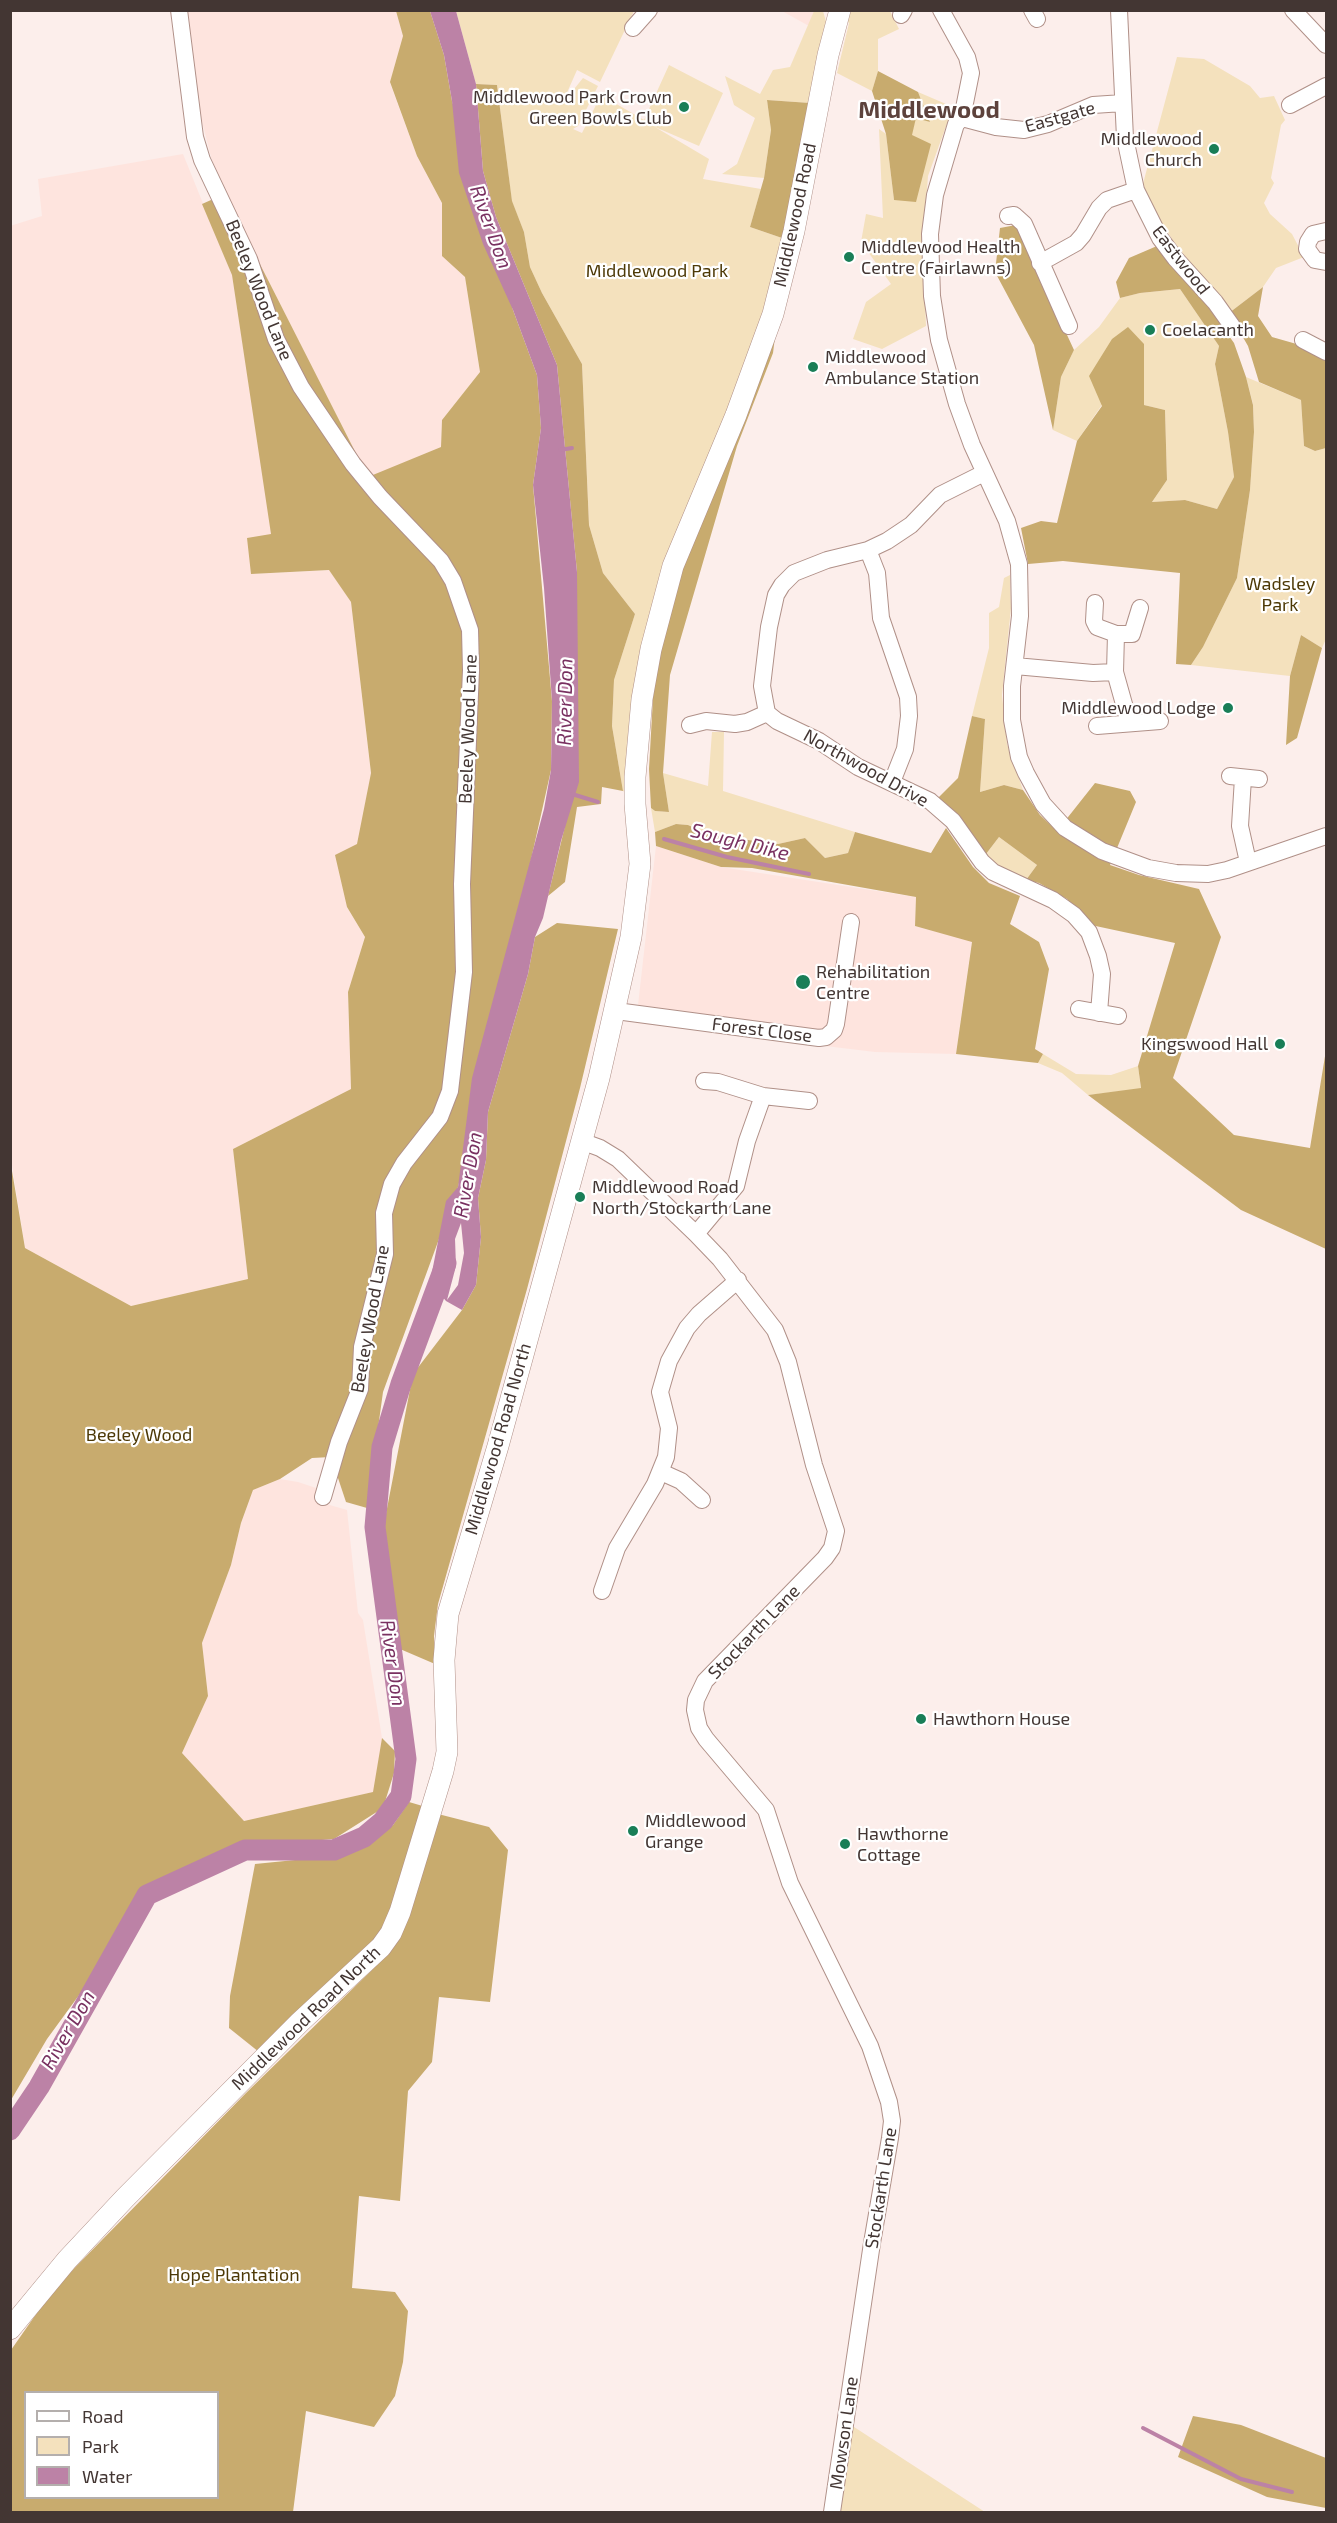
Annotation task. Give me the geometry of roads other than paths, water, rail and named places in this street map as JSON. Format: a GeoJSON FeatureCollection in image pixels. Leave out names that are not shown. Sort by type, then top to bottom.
{"type":"FeatureCollection","features":[{"type":"Feature","properties":{"kind":"main road","name":"Middlewood Road"},"geometry":{"type":"LineString","coordinates":[[736,415],[778,294],[794,231],[828,55],[840,10]]}},
{"type":"Feature","properties":{"kind":"main road","name":"Middlewood Road North"},"geometry":{"type":"LineString","coordinates":[[10,2329],[67,2260],[125,2198],[300,2022],[381,1947],[391,1933],[409,1886],[447,1752],[444,1660],[448,1614],[498,1446],[616,1011],[637,901],[640,864],[635,777],[642,699],[651,649],[673,566],[736,415]]}},
{"type":"Feature","properties":{"kind":"street","name":"Beeley Wood Lane"},"geometry":{"type":"LineString","coordinates":[[179,10],[195,137],[202,160],[226,206],[249,259],[276,339],[301,387],[353,464],[380,497],[441,561],[453,581],[470,630],[471,670],[462,884],[464,972],[450,1091],[440,1117],[404,1163],[392,1184],[384,1213],[385,1254],[362,1347],[360,1389],[339,1442],[323,1497]]}},
{"type":"Feature","properties":{"kind":"street"},"geometry":{"type":"LineString","coordinates":[[633,28],[649,10]]}},
{"type":"Feature","properties":{"kind":"street"},"geometry":{"type":"LineString","coordinates":[[941,10],[970,66],[970,81],[962,118],[956,124],[935,195],[930,234],[931,289],[946,369],[958,409],[1006,521],[1018,564],[1020,616],[1012,686],[1012,720],[1019,757],[1043,804],[1065,828],[1083,841],[1118,859],[1157,870],[1208,874],[1326,836]]}},
{"type":"Feature","properties":{"kind":"street","name":"Eastwood"},"geometry":{"type":"LineString","coordinates":[[1119,10],[1125,138],[1136,190],[1160,238],[1215,302],[1232,326]]}},
{"type":"Feature","properties":{"kind":"street"},"geometry":{"type":"LineString","coordinates":[[1293,10],[1326,45]]}},
{"type":"Feature","properties":{"kind":"street"},"geometry":{"type":"LineString","coordinates":[[1290,105],[1326,86]]}},
{"type":"Feature","properties":{"kind":"street","name":"Eastgate"},"geometry":{"type":"LineString","coordinates":[[962,118],[1003,128],[1024,130],[1048,124],[1093,105],[1123,103]]}},
{"type":"Feature","properties":{"kind":"street"},"geometry":{"type":"LineString","coordinates":[[1040,263],[1076,243],[1099,208],[1107,200],[1136,190]]}},
{"type":"Feature","properties":{"kind":"street"},"geometry":{"type":"LineString","coordinates":[[1008,216],[1014,215],[1024,224],[1070,327]]}},
{"type":"Feature","properties":{"kind":"street"},"geometry":{"type":"LineString","coordinates":[[1326,231],[1313,234],[1307,249],[1315,260],[1326,262]]}},
{"type":"Feature","properties":{"kind":"street"},"geometry":{"type":"LineString","coordinates":[[1303,340],[1326,352]]}},
{"type":"Feature","properties":{"kind":"street"},"geometry":{"type":"LineString","coordinates":[[690,725],[706,721],[735,724],[747,722],[767,713],[762,686],[773,606],[782,585],[794,573],[804,567],[868,550],[911,525],[940,495],[984,473]]}},
{"type":"Feature","properties":{"kind":"street"},"geometry":{"type":"LineString","coordinates":[[868,550],[877,573],[881,618],[908,698],[909,716],[905,749],[892,782]]}},
{"type":"Feature","properties":{"kind":"street"},"geometry":{"type":"LineString","coordinates":[[1095,603],[1094,621],[1097,627],[1116,634],[1132,634],[1140,608]]}},
{"type":"Feature","properties":{"kind":"street"},"geometry":{"type":"LineString","coordinates":[[1116,634],[1115,672],[1129,722]]}},
{"type":"Feature","properties":{"kind":"street"},"geometry":{"type":"LineString","coordinates":[[1016,666],[1093,673],[1115,672]]}},
{"type":"Feature","properties":{"kind":"street","name":"Northwood Drive"},"geometry":{"type":"LineString","coordinates":[[767,713],[777,721],[812,736],[858,767],[930,801],[953,821],[982,862],[993,872],[1065,907],[1082,922],[1094,943],[1102,974],[1099,1013]]}},
{"type":"Feature","properties":{"kind":"street"},"geometry":{"type":"LineString","coordinates":[[1097,726],[1160,721]]}},
{"type":"Feature","properties":{"kind":"street"},"geometry":{"type":"LineString","coordinates":[[1244,778],[1240,826],[1248,862]]}},
{"type":"Feature","properties":{"kind":"street","name":"Forest Close"},"geometry":{"type":"LineString","coordinates":[[616,1011],[819,1038],[826,1037],[834,1030],[836,1024],[851,922]]}},
{"type":"Feature","properties":{"kind":"street"},"geometry":{"type":"LineString","coordinates":[[1079,1009],[1118,1016]]}},
{"type":"Feature","properties":{"kind":"street"},"geometry":{"type":"LineString","coordinates":[[704,1081],[718,1082],[762,1096],[809,1101]]}},
{"type":"Feature","properties":{"kind":"street"},"geometry":{"type":"LineString","coordinates":[[696,1234],[736,1186],[762,1096]]}},
{"type":"Feature","properties":{"kind":"street","name":"Stockarth Lane"},"geometry":{"type":"LineString","coordinates":[[581,1142],[600,1148],[618,1159],[696,1234],[738,1280],[763,1312],[781,1343],[814,1465],[834,1522],[835,1539],[825,1558],[714,1671],[699,1692],[695,1713],[699,1728],[706,1739],[766,1810],[790,1883],[870,2046],[888,2102],[892,2121],[890,2138],[856,2353]]}},
{"type":"Feature","properties":{"kind":"street"},"geometry":{"type":"LineString","coordinates":[[602,1592],[621,1540],[661,1472],[669,1428],[660,1392],[669,1361],[687,1328],[699,1314],[738,1280]]}},
{"type":"Feature","properties":{"kind":"street"},"geometry":{"type":"LineString","coordinates":[[661,1472],[681,1481],[702,1500]]}},
{"type":"Feature","properties":{"kind":"street","name":"Mowson Lane"},"geometry":{"type":"LineString","coordinates":[[832,2512],[856,2353]]}},
{"type":"Feature","properties":{"kind":"water"},"geometry":{"type":"Polygon","coordinates":[[[430,11],[456,11],[476,84],[483,171],[496,217],[557,365],[577,572],[579,782],[561,841],[543,918],[535,937],[528,974],[488,1112],[486,1160],[478,1198],[481,1237],[476,1285],[462,1310],[446,1301],[430,1282],[446,1201],[458,1187],[472,1078],[544,809],[551,770],[552,701],[544,588],[533,485],[541,428],[537,375],[513,310],[483,244],[459,173],[452,101],[444,55],[430,11]],[[461,1223],[455,1239],[456,1266],[447,1300],[458,1285],[464,1253],[461,1223]]]}},
{"type":"Feature","properties":{"kind":"waterway"},"geometry":{"type":"LineString","coordinates":[[560,450],[572,448]]}},
{"type":"Feature","properties":{"kind":"waterway","name":"Sough Dike"},"geometry":{"type":"LineString","coordinates":[[572,794],[598,802]]}},
{"type":"Feature","properties":{"kind":"waterway","name":"Sough Dike"},"geometry":{"type":"LineString","coordinates":[[664,839],[727,857],[809,874]]}},
{"type":"Feature","properties":{"kind":"waterway","name":"River Don"},"geometry":{"type":"LineString","coordinates":[[10,2130],[39,2087],[147,1895],[245,1850],[334,1850],[364,1837],[383,1821],[401,1796],[406,1759],[375,1527],[382,1447],[401,1384],[446,1263]]}},
{"type":"Feature","properties":{"kind":"waterway"},"geometry":{"type":"LineString","coordinates":[[1143,2428],[1241,2479],[1292,2492]]}},
{"type":"Feature","properties":{"kind":"place","name":"Middlewood Park Crown Green Bowls Club"},"geometry":{"type":"Point","coordinates":[684,107]}},
{"type":"Feature","properties":{"kind":"place","name":"Middlewood Church"},"geometry":{"type":"Point","coordinates":[1214,149]}},
{"type":"Feature","properties":{"kind":"place","name":"Middlewood Health Centre (Fairlawns)"},"geometry":{"type":"Point","coordinates":[849,257]}},
{"type":"Feature","properties":{"kind":"place","name":"Coelacanth"},"geometry":{"type":"Point","coordinates":[1150,330]}},
{"type":"Feature","properties":{"kind":"place","name":"Middlewood Ambulance Station"},"geometry":{"type":"Point","coordinates":[813,367]}},
{"type":"Feature","properties":{"kind":"place","name":"Middlewood Lodge"},"geometry":{"type":"Point","coordinates":[1228,708]}},
{"type":"Feature","properties":{"kind":"place","name":"Rehabilitation Centre"},"geometry":{"type":"Point","coordinates":[803,982]}},
{"type":"Feature","properties":{"kind":"place","name":"Kingswood Hall"},"geometry":{"type":"Point","coordinates":[1280,1044]}},
{"type":"Feature","properties":{"kind":"place","name":"Middlewood Road North/Stockarth Lane"},"geometry":{"type":"Point","coordinates":[580,1197]}},
{"type":"Feature","properties":{"kind":"place","name":"Hawthorn House"},"geometry":{"type":"Point","coordinates":[921,1719]}},
{"type":"Feature","properties":{"kind":"place","name":"Middlewood Grange"},"geometry":{"type":"Point","coordinates":[633,1831]}},
{"type":"Feature","properties":{"kind":"place","name":"Hawthorne Cottage"},"geometry":{"type":"Point","coordinates":[845,1844]}},
{"type":"Feature","properties":{"kind":"district","name":"Middlewood"},"geometry":{"type":"Point","coordinates":[929,110]}},
{"type":"Feature","properties":{"kind":"park label","name":"Middlewood Park"},"geometry":{"type":"Point","coordinates":[657,271]}},
{"type":"Feature","properties":{"kind":"park label","name":"Wadsley Park"},"geometry":{"type":"Point","coordinates":[1280,594]}},
{"type":"Feature","properties":{"kind":"park label","name":"Beeley Wood"},"geometry":{"type":"Point","coordinates":[139,1435]}},
{"type":"Feature","properties":{"kind":"park label","name":"Hope Plantation"},"geometry":{"type":"Point","coordinates":[234,2275]}}]}
